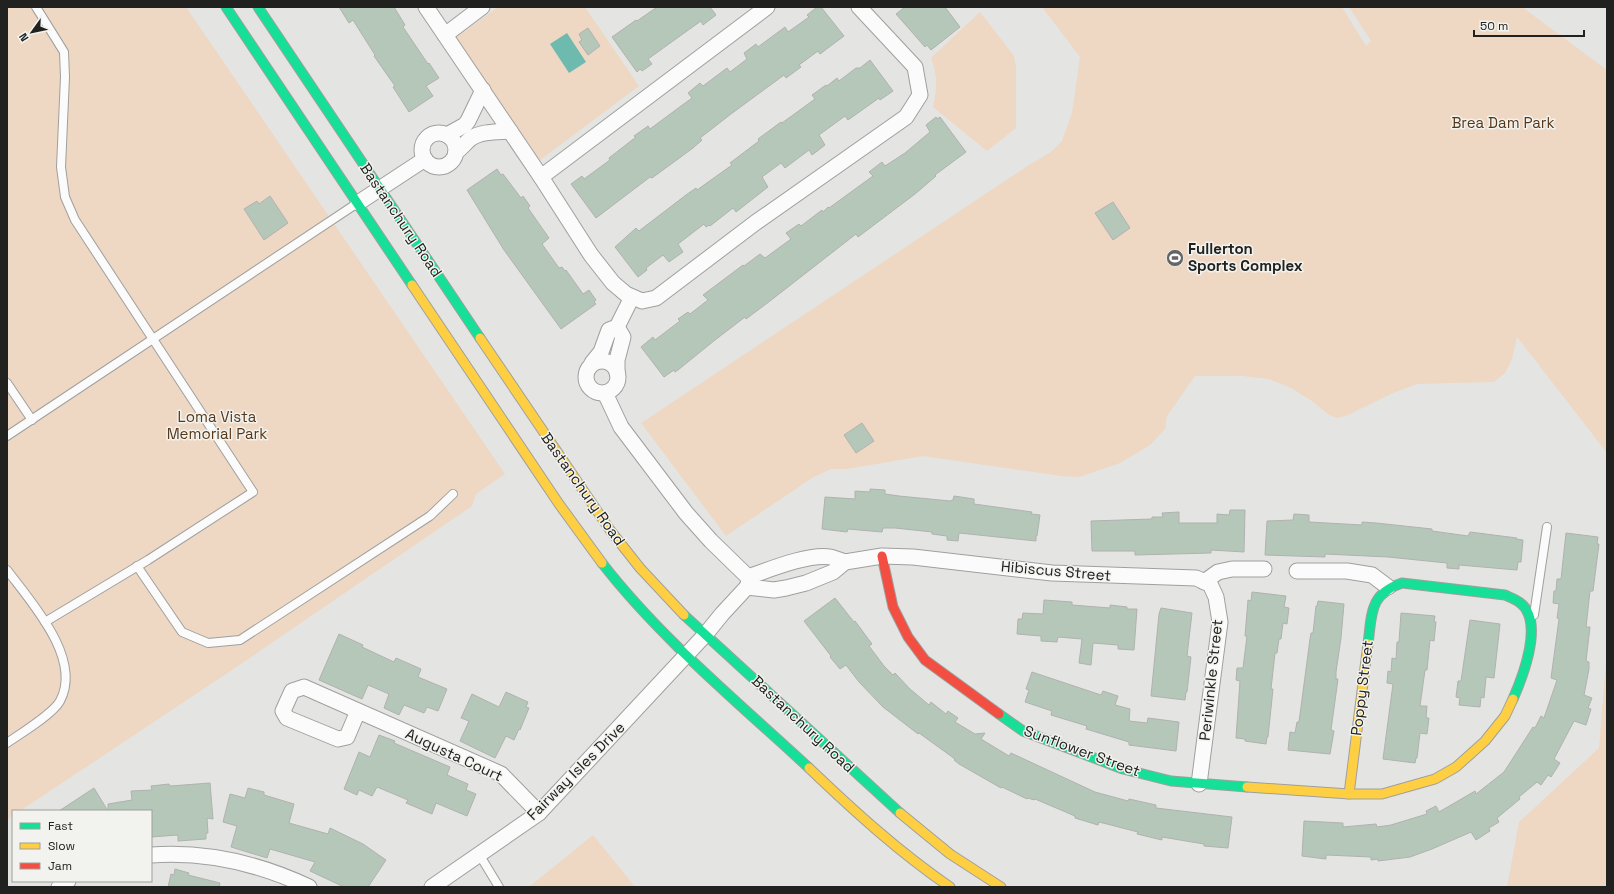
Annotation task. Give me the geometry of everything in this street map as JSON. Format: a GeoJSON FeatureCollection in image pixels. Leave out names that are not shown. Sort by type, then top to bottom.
{"type":"FeatureCollection","features":[{"type":"Feature","properties":{"kind":"main road","name":"Bastanchury Road"},"geometry":{"type":"LineString","coordinates":[[226,7],[555,497],[596,556],[613,577],[644,611],[688,654],[864,818],[898,848],[950,887]]}},
{"type":"Feature","properties":{"kind":"main road","name":"Bastanchury Road"},"geometry":{"type":"LineString","coordinates":[[258,7],[610,530],[640,568],[674,606],[910,821],[950,854],[1001,887]]}},
{"type":"Feature","properties":{"kind":"main road","name":"Sunflower Street"},"geometry":{"type":"LineString","coordinates":[[882,556],[893,607],[905,631],[925,660],[1023,731],[1123,769],[1171,781],[1349,794],[1382,794],[1435,778],[1456,767],[1485,741],[1505,716],[1520,683],[1529,651],[1532,627]]}},
{"type":"Feature","properties":{"kind":"main road"},"geometry":{"type":"LineString","coordinates":[[1388,587],[1402,583],[1505,595],[1520,602],[1529,614],[1532,627]]}},
{"type":"Feature","properties":{"kind":"main road","name":"Poppy Street"},"geometry":{"type":"LineString","coordinates":[[1349,794],[1371,618],[1377,596],[1388,587]]}},
{"type":"Feature","properties":{"kind":"street"},"geometry":{"type":"LineString","coordinates":[[426,7],[483,90],[591,254],[613,283],[626,294],[642,301],[656,298],[755,223],[906,117],[920,95],[915,67],[859,7]]}},
{"type":"Feature","properties":{"kind":"street"},"geometry":{"type":"LineString","coordinates":[[445,35],[482,7]]}},
{"type":"Feature","properties":{"kind":"street"},"geometry":{"type":"LineString","coordinates":[[541,177],[767,7]]}},
{"type":"Feature","properties":{"kind":"street"},"geometry":{"type":"LineString","coordinates":[[447,135],[454,142],[456,152],[454,159],[446,166],[433,166],[425,159],[422,148],[424,142],[429,137],[436,134],[447,135],[465,125],[483,90]]}},
{"type":"Feature","properties":{"kind":"street"},"geometry":{"type":"LineString","coordinates":[[456,152],[463,148],[470,139],[485,133],[510,131]]}},
{"type":"Feature","properties":{"kind":"street"},"geometry":{"type":"LineString","coordinates":[[358,203],[425,159]]}},
{"type":"Feature","properties":{"kind":"street"},"geometry":{"type":"LineString","coordinates":[[618,327],[623,337],[617,360],[618,377],[615,387],[605,393],[593,391],[585,380],[587,369],[601,352],[609,330],[618,327],[632,297]]}},
{"type":"Feature","properties":{"kind":"street"},"geometry":{"type":"LineString","coordinates":[[592,363],[605,361],[615,367],[617,373]]}},
{"type":"Feature","properties":{"kind":"street"},"geometry":{"type":"LineString","coordinates":[[605,393],[621,427],[686,513],[747,582]]}},
{"type":"Feature","properties":{"kind":"street","name":"Hibiscus Street"},"geometry":{"type":"LineString","coordinates":[[747,582],[781,565],[801,560],[821,556],[831,557],[845,562]]}},
{"type":"Feature","properties":{"kind":"street","name":"Hibiscus Street"},"geometry":{"type":"LineString","coordinates":[[747,582],[774,590],[806,583],[832,572],[845,562],[882,556],[913,557],[1052,573],[1196,578],[1204,582]]}},
{"type":"Feature","properties":{"kind":"street"},"geometry":{"type":"LineString","coordinates":[[801,560],[807,567],[808,573],[806,583]]}},
{"type":"Feature","properties":{"kind":"street"},"geometry":{"type":"LineString","coordinates":[[1204,582],[1218,572],[1232,569],[1264,569]]}},
{"type":"Feature","properties":{"kind":"street"},"geometry":{"type":"LineString","coordinates":[[1297,570],[1347,571],[1372,575],[1388,587]]}},
{"type":"Feature","properties":{"kind":"street","name":"Fairway Isles Drive"},"geometry":{"type":"LineString","coordinates":[[432,887],[539,813],[706,635],[747,582]]}},
{"type":"Feature","properties":{"kind":"street","name":"Periwinkle Street"},"geometry":{"type":"LineString","coordinates":[[1199,784],[1220,622],[1216,597],[1210,584],[1204,582]]}},
{"type":"Feature","properties":{"kind":"street","name":"Augusta Court"},"geometry":{"type":"LineString","coordinates":[[358,711],[347,737],[338,739],[287,718],[283,711],[292,691],[304,688],[358,711],[501,774],[539,813]]}},
{"type":"Feature","properties":{"kind":"street"},"geometry":{"type":"LineString","coordinates":[[152,855],[176,853],[222,858],[286,876],[309,887]]}},
{"type":"Feature","properties":{"kind":"lane"},"geometry":{"type":"LineString","coordinates":[[36,7],[64,52],[65,77],[61,167],[66,197],[75,220],[253,492],[137,566],[45,622]]}},
{"type":"Feature","properties":{"kind":"lane"},"geometry":{"type":"LineString","coordinates":[[7,436],[358,203]]}},
{"type":"Feature","properties":{"kind":"lane"},"geometry":{"type":"LineString","coordinates":[[7,383],[32,420]]}},
{"type":"Feature","properties":{"kind":"lane"},"geometry":{"type":"LineString","coordinates":[[137,566],[182,632],[208,643],[240,640],[430,516],[453,494]]}},
{"type":"Feature","properties":{"kind":"lane"},"geometry":{"type":"LineString","coordinates":[[1532,627],[1547,527]]}},
{"type":"Feature","properties":{"kind":"lane"},"geometry":{"type":"LineString","coordinates":[[7,570],[45,622],[63,655],[66,672],[64,689],[59,702],[47,714],[7,742]]}},
{"type":"Feature","properties":{"kind":"lane"},"geometry":{"type":"LineString","coordinates":[[479,854],[499,887]]}},
{"type":"Feature","properties":{"kind":"green space","name":"Loma Vista Memorial Park"},"geometry":{"type":"Polygon","coordinates":[[[7,7],[186,7],[505,474],[476,494],[472,506],[235,668],[22,810],[12,810],[12,817],[7,820],[7,7]]]}},
{"type":"Feature","properties":{"kind":"green space"},"geometry":{"type":"Polygon","coordinates":[[[498,7],[585,7],[639,86],[540,160],[454,39],[498,7]]]}},
{"type":"Feature","properties":{"kind":"green space","name":"Fullerton Sports Complex"},"geometry":{"type":"Polygon","coordinates":[[[1042,7],[1342,7],[1366,46],[1371,41],[1349,7],[1522,7],[1607,70],[1607,453],[1517,337],[1512,359],[1505,373],[1494,382],[1417,384],[1393,393],[1348,415],[1337,418],[1329,415],[1312,401],[1291,388],[1269,379],[1243,376],[1195,376],[1167,416],[1165,429],[1150,445],[1120,463],[1079,477],[1062,476],[923,456],[847,469],[831,469],[812,478],[726,536],[641,423],[1029,165],[1051,152],[1062,141],[1072,113],[1080,57],[1042,7]]]}},
{"type":"Feature","properties":{"kind":"green space"},"geometry":{"type":"Polygon","coordinates":[[[980,12],[1014,56],[1016,67],[1016,128],[987,151],[933,107],[936,82],[935,71],[931,58],[980,12]]]}},
{"type":"Feature","properties":{"kind":"green space"},"geometry":{"type":"Polygon","coordinates":[[[1607,648],[1607,887],[1507,887],[1519,822],[1599,748],[1607,648]]]}},
{"type":"Feature","properties":{"kind":"green space"},"geometry":{"type":"Polygon","coordinates":[[[593,835],[635,887],[529,887],[593,835]]]}},
{"type":"Feature","properties":{"kind":"water"},"geometry":{"type":"Polygon","coordinates":[[[567,33],[586,62],[569,73],[550,44],[567,33]]]}},
{"type":"Feature","properties":{"kind":"building"},"geometry":{"type":"Polygon","coordinates":[[[339,7],[394,7],[405,25],[403,27],[439,78],[426,86],[433,96],[409,112],[393,87],[395,86],[374,56],[375,55],[353,20],[349,23],[339,7]]]}},
{"type":"Feature","properties":{"kind":"building"},"geometry":{"type":"Polygon","coordinates":[[[657,7],[710,7],[716,15],[703,25],[701,21],[648,59],[652,64],[642,71],[640,69],[637,72],[612,37],[657,7]]]}},
{"type":"Feature","properties":{"kind":"building"},"geometry":{"type":"Polygon","coordinates":[[[817,7],[821,7],[844,36],[820,54],[818,51],[799,65],[801,67],[786,78],[784,75],[700,138],[702,140],[693,148],[652,178],[650,177],[596,218],[571,184],[582,176],[584,179],[610,160],[609,158],[636,137],[634,136],[648,126],[650,129],[692,98],[688,93],[700,83],[703,86],[727,68],[730,72],[747,59],[744,53],[756,44],[758,47],[785,27],[788,32],[809,17],[807,15],[817,7]]]}},
{"type":"Feature","properties":{"kind":"building"},"geometry":{"type":"Polygon","coordinates":[[[905,7],[945,7],[960,27],[931,50],[927,45],[925,47],[896,14],[905,7]]]}},
{"type":"Feature","properties":{"kind":"building"},"geometry":{"type":"Polygon","coordinates":[[[588,28],[600,46],[588,55],[579,42],[582,40],[579,34],[588,28]]]}},
{"type":"Feature","properties":{"kind":"building"},"geometry":{"type":"Polygon","coordinates":[[[870,60],[893,91],[880,100],[879,98],[848,120],[845,116],[819,135],[825,145],[812,155],[809,150],[785,168],[781,163],[762,177],[768,187],[736,212],[733,208],[710,226],[709,225],[706,227],[704,224],[678,244],[683,252],[669,262],[663,255],[646,268],[647,270],[638,277],[615,247],[636,228],[639,231],[686,195],[696,188],[697,190],[732,165],[730,163],[759,141],[758,139],[815,99],[812,95],[837,78],[839,81],[856,68],[860,68],[870,60]]]}},
{"type":"Feature","properties":{"kind":"building"},"geometry":{"type":"Polygon","coordinates":[[[936,117],[937,119],[940,117],[966,152],[935,175],[936,176],[915,194],[858,237],[856,234],[746,319],[745,317],[678,370],[675,372],[674,370],[664,377],[641,347],[653,337],[655,340],[680,321],[678,319],[688,312],[690,314],[708,300],[703,295],[743,265],[744,266],[760,254],[765,258],[791,239],[786,233],[799,224],[801,226],[822,210],[823,212],[873,176],[869,172],[882,162],[885,166],[905,153],[930,132],[926,125],[936,117]]]}},
{"type":"Feature","properties":{"kind":"building"},"geometry":{"type":"Polygon","coordinates":[[[497,169],[501,175],[503,174],[521,198],[523,196],[530,206],[528,208],[549,238],[542,244],[559,268],[562,267],[565,271],[566,270],[583,294],[589,290],[596,300],[594,302],[596,304],[561,329],[504,250],[467,190],[497,169]]]}},
{"type":"Feature","properties":{"kind":"building"},"geometry":{"type":"Polygon","coordinates":[[[270,196],[288,223],[264,240],[244,209],[257,201],[259,204],[270,196]]]}},
{"type":"Feature","properties":{"kind":"building"},"geometry":{"type":"Polygon","coordinates":[[[1113,202],[1130,228],[1113,240],[1095,213],[1113,202]]]}},
{"type":"Feature","properties":{"kind":"building"},"geometry":{"type":"Polygon","coordinates":[[[862,423],[874,441],[856,453],[844,435],[862,423]]]}},
{"type":"Feature","properties":{"kind":"building"},"geometry":{"type":"Polygon","coordinates":[[[870,489],[885,490],[885,494],[950,501],[953,500],[954,496],[974,499],[974,504],[1032,512],[1031,514],[1040,515],[1036,541],[959,533],[958,541],[947,540],[947,536],[932,534],[932,532],[895,528],[883,528],[882,532],[848,529],[847,532],[822,529],[825,497],[855,499],[855,491],[870,492],[870,489]]]}},
{"type":"Feature","properties":{"kind":"building"},"geometry":{"type":"Polygon","coordinates":[[[1230,510],[1245,510],[1244,552],[1211,550],[1211,553],[1135,555],[1135,551],[1092,551],[1091,521],[1152,519],[1152,517],[1163,517],[1162,513],[1179,512],[1179,523],[1217,523],[1217,514],[1229,515],[1230,510]]]}},
{"type":"Feature","properties":{"kind":"building"},"geometry":{"type":"Polygon","coordinates":[[[1294,514],[1309,515],[1309,522],[1362,525],[1362,522],[1376,523],[1432,529],[1432,531],[1468,536],[1470,532],[1517,538],[1516,539],[1523,540],[1521,562],[1518,562],[1517,570],[1459,565],[1459,569],[1447,568],[1447,563],[1388,557],[1325,554],[1325,557],[1265,555],[1267,521],[1293,520],[1294,514]]]}},
{"type":"Feature","properties":{"kind":"building"},"geometry":{"type":"Polygon","coordinates":[[[1566,533],[1598,537],[1597,544],[1599,544],[1593,591],[1590,591],[1586,627],[1590,627],[1586,661],[1589,662],[1589,669],[1584,695],[1592,698],[1588,708],[1591,709],[1586,725],[1574,721],[1554,759],[1560,763],[1551,777],[1548,775],[1541,785],[1537,782],[1519,797],[1520,799],[1497,818],[1499,822],[1489,828],[1490,831],[1476,840],[1471,832],[1410,857],[1378,861],[1378,859],[1371,860],[1371,857],[1326,855],[1326,859],[1302,856],[1304,821],[1343,823],[1343,827],[1376,824],[1377,827],[1391,825],[1427,814],[1426,811],[1436,806],[1439,812],[1475,791],[1476,794],[1504,772],[1533,727],[1535,728],[1541,716],[1544,718],[1557,680],[1551,678],[1559,619],[1557,618],[1559,604],[1553,603],[1557,579],[1561,579],[1566,533]]]}},
{"type":"Feature","properties":{"kind":"building"},"geometry":{"type":"Polygon","coordinates":[[[1252,592],[1286,596],[1284,607],[1289,608],[1287,624],[1283,623],[1281,639],[1279,639],[1277,653],[1275,653],[1271,689],[1273,689],[1266,744],[1236,738],[1240,681],[1236,680],[1237,668],[1243,668],[1247,636],[1245,636],[1248,600],[1251,601],[1252,592]]]}},
{"type":"Feature","properties":{"kind":"building"},"geometry":{"type":"Polygon","coordinates":[[[835,598],[854,622],[855,621],[872,644],[869,646],[893,675],[895,673],[910,689],[929,705],[931,702],[946,714],[948,711],[958,718],[955,722],[975,734],[985,733],[981,739],[1009,756],[1011,753],[1095,792],[1128,801],[1129,799],[1156,805],[1156,808],[1232,817],[1228,848],[1204,846],[1204,844],[1162,837],[1162,840],[1099,822],[1098,825],[1075,818],[1075,816],[1035,799],[1027,799],[1002,787],[1001,788],[959,764],[954,760],[955,759],[919,733],[918,734],[883,707],[859,682],[846,665],[840,669],[830,657],[831,656],[804,621],[835,598]]]}},
{"type":"Feature","properties":{"kind":"building"},"geometry":{"type":"Polygon","coordinates":[[[1044,600],[1072,602],[1072,605],[1110,608],[1110,605],[1127,607],[1127,609],[1137,609],[1134,650],[1118,649],[1118,645],[1093,643],[1091,665],[1079,663],[1082,639],[1058,637],[1057,642],[1041,641],[1041,636],[1017,634],[1018,619],[1022,619],[1023,613],[1043,614],[1044,600]]]}},
{"type":"Feature","properties":{"kind":"building"},"geometry":{"type":"Polygon","coordinates":[[[1318,601],[1344,604],[1336,672],[1336,679],[1338,679],[1331,730],[1334,731],[1330,754],[1288,750],[1290,732],[1295,733],[1297,722],[1299,722],[1310,639],[1311,633],[1313,633],[1316,606],[1318,601]]]}},
{"type":"Feature","properties":{"kind":"building"},"geometry":{"type":"Polygon","coordinates":[[[1161,608],[1192,613],[1187,656],[1191,657],[1185,700],[1151,696],[1159,614],[1161,608]]]}},
{"type":"Feature","properties":{"kind":"building"},"geometry":{"type":"Polygon","coordinates":[[[1401,613],[1435,616],[1434,622],[1436,622],[1434,641],[1430,640],[1427,670],[1425,670],[1420,706],[1427,706],[1426,718],[1429,718],[1427,734],[1420,733],[1415,763],[1383,759],[1393,684],[1387,683],[1388,671],[1391,672],[1392,658],[1396,659],[1401,613]]]}},
{"type":"Feature","properties":{"kind":"building"},"geometry":{"type":"Polygon","coordinates":[[[1470,620],[1500,624],[1494,678],[1486,677],[1484,698],[1481,697],[1480,707],[1459,705],[1460,698],[1456,697],[1458,681],[1461,681],[1470,620]]]}},
{"type":"Feature","properties":{"kind":"building"},"geometry":{"type":"Polygon","coordinates":[[[339,634],[394,662],[396,658],[421,669],[418,677],[447,689],[438,711],[427,707],[424,713],[404,705],[399,715],[384,708],[389,694],[368,685],[362,699],[319,680],[339,634]]]}},
{"type":"Feature","properties":{"kind":"building"},"geometry":{"type":"Polygon","coordinates":[[[1032,672],[1101,695],[1103,691],[1118,696],[1115,705],[1130,709],[1129,721],[1147,723],[1148,718],[1179,722],[1176,751],[1129,745],[1129,742],[1086,729],[1087,726],[1051,715],[1052,711],[1025,702],[1029,690],[1026,689],[1032,672]]]}},
{"type":"Feature","properties":{"kind":"building"},"geometry":{"type":"Polygon","coordinates":[[[506,692],[528,702],[526,707],[529,708],[514,740],[506,736],[495,758],[460,741],[469,721],[461,718],[472,694],[499,707],[506,692]]]}},
{"type":"Feature","properties":{"kind":"building"},"geometry":{"type":"Polygon","coordinates":[[[379,735],[450,767],[447,775],[468,784],[466,790],[476,794],[467,816],[436,803],[432,814],[406,803],[408,800],[377,787],[372,796],[359,790],[357,795],[344,789],[359,752],[370,757],[379,735]]]}},
{"type":"Feature","properties":{"kind":"building"},"geometry":{"type":"Polygon","coordinates":[[[210,783],[213,819],[207,818],[208,833],[206,833],[206,839],[178,841],[178,835],[152,837],[152,810],[108,810],[108,804],[132,800],[131,791],[152,790],[151,786],[210,783]]]}},
{"type":"Feature","properties":{"kind":"building"},"geometry":{"type":"Polygon","coordinates":[[[94,788],[107,810],[61,810],[94,788]]]}},
{"type":"Feature","properties":{"kind":"building"},"geometry":{"type":"Polygon","coordinates":[[[248,788],[264,792],[264,795],[294,804],[289,823],[328,834],[330,828],[363,844],[386,860],[368,887],[344,887],[310,871],[315,862],[270,849],[267,858],[231,847],[237,826],[223,822],[230,794],[245,798],[248,788]]]}},
{"type":"Feature","properties":{"kind":"building"},"geometry":{"type":"Polygon","coordinates":[[[175,869],[189,873],[188,875],[220,883],[219,887],[168,887],[171,874],[174,875],[175,869]]]}},
{"type":"Feature","properties":{"kind":"traffic: fast"},"geometry":{"type":"LineString","coordinates":[[226,7],[412,285]]}},
{"type":"Feature","properties":{"kind":"traffic: fast"},"geometry":{"type":"LineString","coordinates":[[258,7],[480,338]]}},
{"type":"Feature","properties":{"kind":"traffic: fast"},"geometry":{"type":"LineString","coordinates":[[602,563],[649,618],[701,670],[809,768]]}},
{"type":"Feature","properties":{"kind":"traffic: fast"},"geometry":{"type":"LineString","coordinates":[[1368,644],[1374,606],[1383,593],[1402,583],[1505,595],[1519,602],[1527,610],[1530,622],[1530,649],[1522,677],[1513,699]]}},
{"type":"Feature","properties":{"kind":"traffic: fast"},"geometry":{"type":"LineString","coordinates":[[684,615],[900,813]]}},
{"type":"Feature","properties":{"kind":"traffic: fast"},"geometry":{"type":"LineString","coordinates":[[999,714],[1023,731],[1123,769],[1171,781],[1247,787]]}},
{"type":"Feature","properties":{"kind":"traffic: slow"},"geometry":{"type":"LineString","coordinates":[[412,285],[559,504],[602,563]]}},
{"type":"Feature","properties":{"kind":"traffic: slow"},"geometry":{"type":"LineString","coordinates":[[480,338],[610,530],[640,568],[684,615]]}},
{"type":"Feature","properties":{"kind":"traffic: slow"},"geometry":{"type":"LineString","coordinates":[[1349,794],[1368,644]]}},
{"type":"Feature","properties":{"kind":"traffic: slow"},"geometry":{"type":"LineString","coordinates":[[1247,787],[1349,794],[1382,794],[1435,779],[1456,767],[1485,741],[1505,716],[1513,699]]}},
{"type":"Feature","properties":{"kind":"traffic: slow"},"geometry":{"type":"LineString","coordinates":[[809,768],[877,830],[913,860],[950,887]]}},
{"type":"Feature","properties":{"kind":"traffic: slow"},"geometry":{"type":"LineString","coordinates":[[900,813],[950,854],[1001,887]]}},
{"type":"Feature","properties":{"kind":"traffic: jam"},"geometry":{"type":"LineString","coordinates":[[882,556],[893,607],[908,637],[925,660],[999,714]]}},
{"type":"Feature","properties":{"kind":"place","name":"Fullerton Sports Complex"},"geometry":{"type":"Point","coordinates":[1175,258]}},
{"type":"Feature","properties":{"kind":"park label","name":"Brea Dam Park"},"geometry":{"type":"Point","coordinates":[1503,123]}}]}
